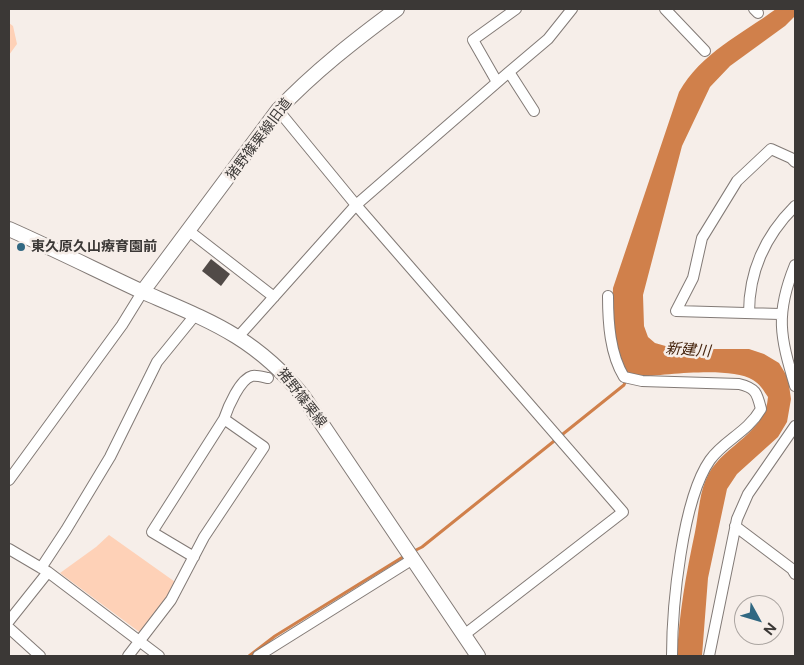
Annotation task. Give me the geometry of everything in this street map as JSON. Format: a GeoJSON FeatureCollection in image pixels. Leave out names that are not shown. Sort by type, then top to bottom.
{"type":"FeatureCollection","features":[{"type":"Feature","properties":{"kind":"main road","name":"猪野篠栗線旧道"},"geometry":{"type":"LineString","coordinates":[[143,291],[278,110],[311,77],[397,9]]}},
{"type":"Feature","properties":{"kind":"main road","name":"猪野篠栗線"},"geometry":{"type":"LineString","coordinates":[[10,232],[196,314],[238,337],[270,359],[303,396],[478,656]]}},
{"type":"Feature","properties":{"kind":"street"},"geometry":{"type":"LineString","coordinates":[[497,82],[472,40],[516,9]]}},
{"type":"Feature","properties":{"kind":"street"},"geometry":{"type":"LineString","coordinates":[[238,337],[356,205],[548,39],[572,9]]}},
{"type":"Feature","properties":{"kind":"street"},"geometry":{"type":"LineString","coordinates":[[665,9],[705,51]]}},
{"type":"Feature","properties":{"kind":"street"},"geometry":{"type":"LineString","coordinates":[[509,72],[534,111]]}},
{"type":"Feature","properties":{"kind":"street"},"geometry":{"type":"LineString","coordinates":[[278,110],[356,205],[623,512],[464,635]]}},
{"type":"Feature","properties":{"kind":"street"},"geometry":{"type":"LineString","coordinates":[[780,314],[676,312],[694,278],[702,238],[737,181],[771,149],[791,158],[795,162]]}},
{"type":"Feature","properties":{"kind":"street"},"geometry":{"type":"LineString","coordinates":[[749,313],[749,288],[758,259],[769,238],[795,206]]}},
{"type":"Feature","properties":{"kind":"street"},"geometry":{"type":"LineString","coordinates":[[189,231],[274,297]]}},
{"type":"Feature","properties":{"kind":"street"},"geometry":{"type":"LineString","coordinates":[[795,265],[786,288],[780,314],[783,348],[795,386]]}},
{"type":"Feature","properties":{"kind":"street"},"geometry":{"type":"LineString","coordinates":[[9,480],[122,325],[143,291]]}},
{"type":"Feature","properties":{"kind":"street"},"geometry":{"type":"LineString","coordinates":[[608,296],[608,316],[616,365],[624,378],[642,381],[739,384],[751,387],[757,396],[761,409],[753,423],[712,457],[699,476],[682,549],[672,620],[672,656]]}},
{"type":"Feature","properties":{"kind":"street"},"geometry":{"type":"LineString","coordinates":[[9,621],[44,570],[110,457],[157,362],[196,314]]}},
{"type":"Feature","properties":{"kind":"street"},"geometry":{"type":"LineString","coordinates":[[783,348],[795,347]]}},
{"type":"Feature","properties":{"kind":"street"},"geometry":{"type":"LineString","coordinates":[[194,556],[152,532],[224,419],[228,406],[244,380],[253,376],[268,378]]}},
{"type":"Feature","properties":{"kind":"street"},"geometry":{"type":"LineString","coordinates":[[128,656],[171,600],[204,537],[264,447],[224,419]]}},
{"type":"Feature","properties":{"kind":"street"},"geometry":{"type":"LineString","coordinates":[[709,656],[735,526],[748,494],[794,432]]}},
{"type":"Feature","properties":{"kind":"street"},"geometry":{"type":"LineString","coordinates":[[735,526],[792,569],[795,574]]}},
{"type":"Feature","properties":{"kind":"street"},"geometry":{"type":"LineString","coordinates":[[9,549],[44,570],[141,640],[159,656]]}},
{"type":"Feature","properties":{"kind":"street"},"geometry":{"type":"LineString","coordinates":[[258,656],[414,559]]}},
{"type":"Feature","properties":{"kind":"street"},"geometry":{"type":"LineString","coordinates":[[9,628],[40,656]]}},
{"type":"Feature","properties":{"kind":"shaded area"},"geometry":{"type":"Polygon","coordinates":[[[9,23],[13,26],[17,44],[9,55],[9,23]]]}},
{"type":"Feature","properties":{"kind":"shaded area"},"geometry":{"type":"Polygon","coordinates":[[[109,535],[178,584],[142,634],[60,573],[96,547],[109,535]]]}},
{"type":"Feature","properties":{"kind":"water","name":"新建川"},"geometry":{"type":"Polygon","coordinates":[[[776,9],[795,9],[795,16],[785,26],[730,66],[710,87],[682,146],[643,295],[644,326],[648,337],[655,343],[676,349],[749,349],[764,354],[779,363],[788,378],[791,399],[787,422],[778,437],[737,474],[727,489],[708,578],[702,656],[677,656],[679,625],[686,579],[701,495],[706,480],[716,463],[744,438],[760,420],[766,409],[768,397],[753,380],[730,373],[697,372],[638,377],[628,374],[619,354],[614,332],[613,288],[679,92],[688,78],[710,55],[776,9]]]}},
{"type":"Feature","properties":{"kind":"building"},"geometry":{"type":"Polygon","coordinates":[[[211,259],[230,274],[221,286],[202,271],[211,259]]]}},
{"type":"Feature","properties":{"kind":"waterway"},"geometry":{"type":"LineString","coordinates":[[412,552],[422,547],[624,385],[626,380]]}},
{"type":"Feature","properties":{"kind":"waterway"},"geometry":{"type":"LineString","coordinates":[[249,656],[275,636],[406,555]]}},
{"type":"Feature","properties":{"kind":"place","name":"東久原久山療育園前"},"geometry":{"type":"Point","coordinates":[21,247]}}]}
